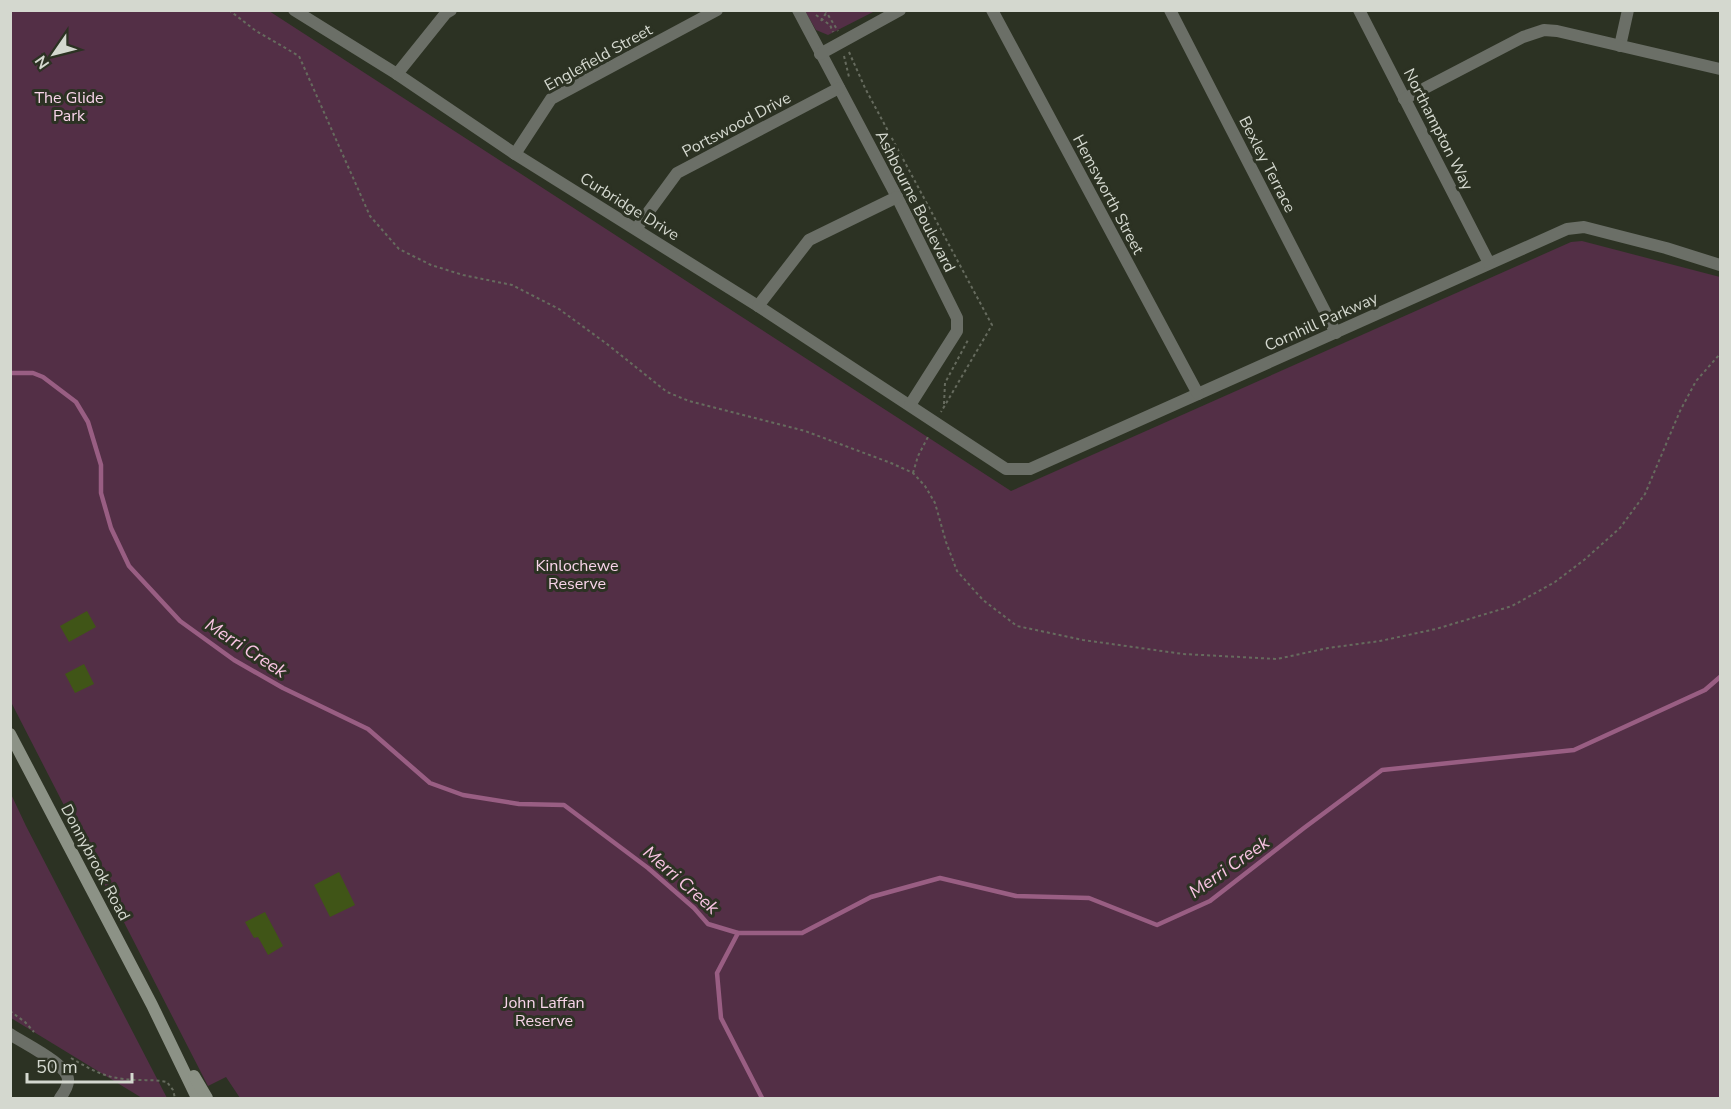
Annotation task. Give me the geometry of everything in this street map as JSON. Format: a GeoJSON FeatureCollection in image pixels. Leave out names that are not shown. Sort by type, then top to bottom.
{"type":"FeatureCollection","features":[{"type":"Feature","properties":{"kind":"main road","name":"Donnybrook Road"},"geometry":{"type":"LineString","coordinates":[[10,734],[152,1005],[197,1098]]}},
{"type":"Feature","properties":{"kind":"main road","name":"Donnybrook Road"},"geometry":{"type":"LineString","coordinates":[[152,1005],[207,1098]]}},
{"type":"Feature","properties":{"kind":"street","name":"Curbridge Drive"},"geometry":{"type":"LineString","coordinates":[[294,10],[397,74],[515,154],[758,306],[947,431]]}},
{"type":"Feature","properties":{"kind":"street"},"geometry":{"type":"LineString","coordinates":[[397,74],[446,13],[451,10]]}},
{"type":"Feature","properties":{"kind":"street","name":"Englefield Street"},"geometry":{"type":"LineString","coordinates":[[515,154],[551,99],[717,10]]}},
{"type":"Feature","properties":{"kind":"street","name":"Ashbourne Boulevard"},"geometry":{"type":"LineString","coordinates":[[798,10],[897,197],[957,318],[957,331],[910,405]]}},
{"type":"Feature","properties":{"kind":"street"},"geometry":{"type":"LineString","coordinates":[[820,54],[900,10]]}},
{"type":"Feature","properties":{"kind":"street","name":"Hemsworth Street"},"geometry":{"type":"LineString","coordinates":[[992,10],[1198,394]]}},
{"type":"Feature","properties":{"kind":"street","name":"Bexley Terrace"},"geometry":{"type":"LineString","coordinates":[[1170,10],[1336,333]]}},
{"type":"Feature","properties":{"kind":"street","name":"Northampton Way"},"geometry":{"type":"LineString","coordinates":[[1359,10],[1490,263]]}},
{"type":"Feature","properties":{"kind":"street"},"geometry":{"type":"LineString","coordinates":[[1620,46],[1628,10]]}},
{"type":"Feature","properties":{"kind":"street"},"geometry":{"type":"LineString","coordinates":[[1404,99],[1533,33],[1544,30],[1557,31],[1720,69]]}},
{"type":"Feature","properties":{"kind":"street","name":"Portswood Drive"},"geometry":{"type":"LineString","coordinates":[[636,229],[677,173],[839,88]]}},
{"type":"Feature","properties":{"kind":"street"},"geometry":{"type":"LineString","coordinates":[[758,306],[809,240],[897,197]]}},
{"type":"Feature","properties":{"kind":"street","name":"Cornhill Parkway"},"geometry":{"type":"LineString","coordinates":[[947,431],[1006,469],[1030,470],[1557,232],[1575,227],[1584,227],[1666,248],[1720,265]]}},
{"type":"Feature","properties":{"kind":"street"},"geometry":{"type":"LineString","coordinates":[[10,1035],[66,1062],[69,1081],[60,1098]]}},
{"type":"Feature","properties":{"kind":"path"},"geometry":{"type":"LineString","coordinates":[[825,10],[844,41],[864,88],[992,325],[944,407]]}},
{"type":"Feature","properties":{"kind":"path"},"geometry":{"type":"LineString","coordinates":[[913,473],[922,448],[936,423]]}},
{"type":"Feature","properties":{"kind":"path"},"geometry":{"type":"LineString","coordinates":[[10,1011],[25,1022],[40,1039]]}},
{"type":"Feature","properties":{"kind":"path"},"geometry":{"type":"LineString","coordinates":[[66,1062],[124,1080],[167,1082],[175,1098]]}},
{"type":"Feature","properties":{"kind":"green space","name":"Kinlochewe Reserve"},"geometry":{"type":"Polygon","coordinates":[[[11,11],[269,11],[1011,491],[1571,242],[1582,241],[1720,277],[1720,1098],[240,1098],[226,1077],[208,1086],[11,702],[11,11]]]}},
{"type":"Feature","properties":{"kind":"green space"},"geometry":{"type":"Polygon","coordinates":[[[805,11],[875,11],[828,35],[816,30],[805,11]]]}},
{"type":"Feature","properties":{"kind":"green space"},"geometry":{"type":"Polygon","coordinates":[[[10,792],[167,1098],[142,1098],[11,1018],[10,792]]]}},
{"type":"Feature","properties":{"kind":"building"},"geometry":{"type":"Polygon","coordinates":[[[87,611],[96,627],[69,642],[60,626],[87,611]]]}},
{"type":"Feature","properties":{"kind":"building"},"geometry":{"type":"Polygon","coordinates":[[[84,664],[94,684],[75,693],[65,674],[84,664]]]}},
{"type":"Feature","properties":{"kind":"building"},"geometry":{"type":"Polygon","coordinates":[[[339,872],[355,905],[330,917],[314,885],[339,872]]]}},
{"type":"Feature","properties":{"kind":"building"},"geometry":{"type":"Polygon","coordinates":[[[265,912],[283,946],[268,955],[258,937],[254,938],[245,922],[265,912]]]}},
{"type":"Feature","properties":{"kind":"waterway","name":"Merri Creek"},"geometry":{"type":"LineString","coordinates":[[10,373],[33,373],[43,377],[76,402],[88,422],[101,465],[101,493],[111,528],[129,566],[180,621],[234,660],[283,688],[368,729],[430,783],[463,795],[519,804],[564,805],[648,868],[694,908],[708,924],[738,933],[802,933],[871,897],[940,878],[1016,896],[1089,898],[1157,925],[1210,901],[1382,770],[1574,750],[1705,690],[1720,677]]}},
{"type":"Feature","properties":{"kind":"waterway"},"geometry":{"type":"LineString","coordinates":[[738,933],[717,973],[721,1018],[762,1098]]}},
{"type":"Feature","properties":{"kind":"park label","name":"The Glide Park"},"geometry":{"type":"Point","coordinates":[69,106]}},
{"type":"Feature","properties":{"kind":"park label","name":"John Laffan Reserve"},"geometry":{"type":"Point","coordinates":[544,1011]}}]}
